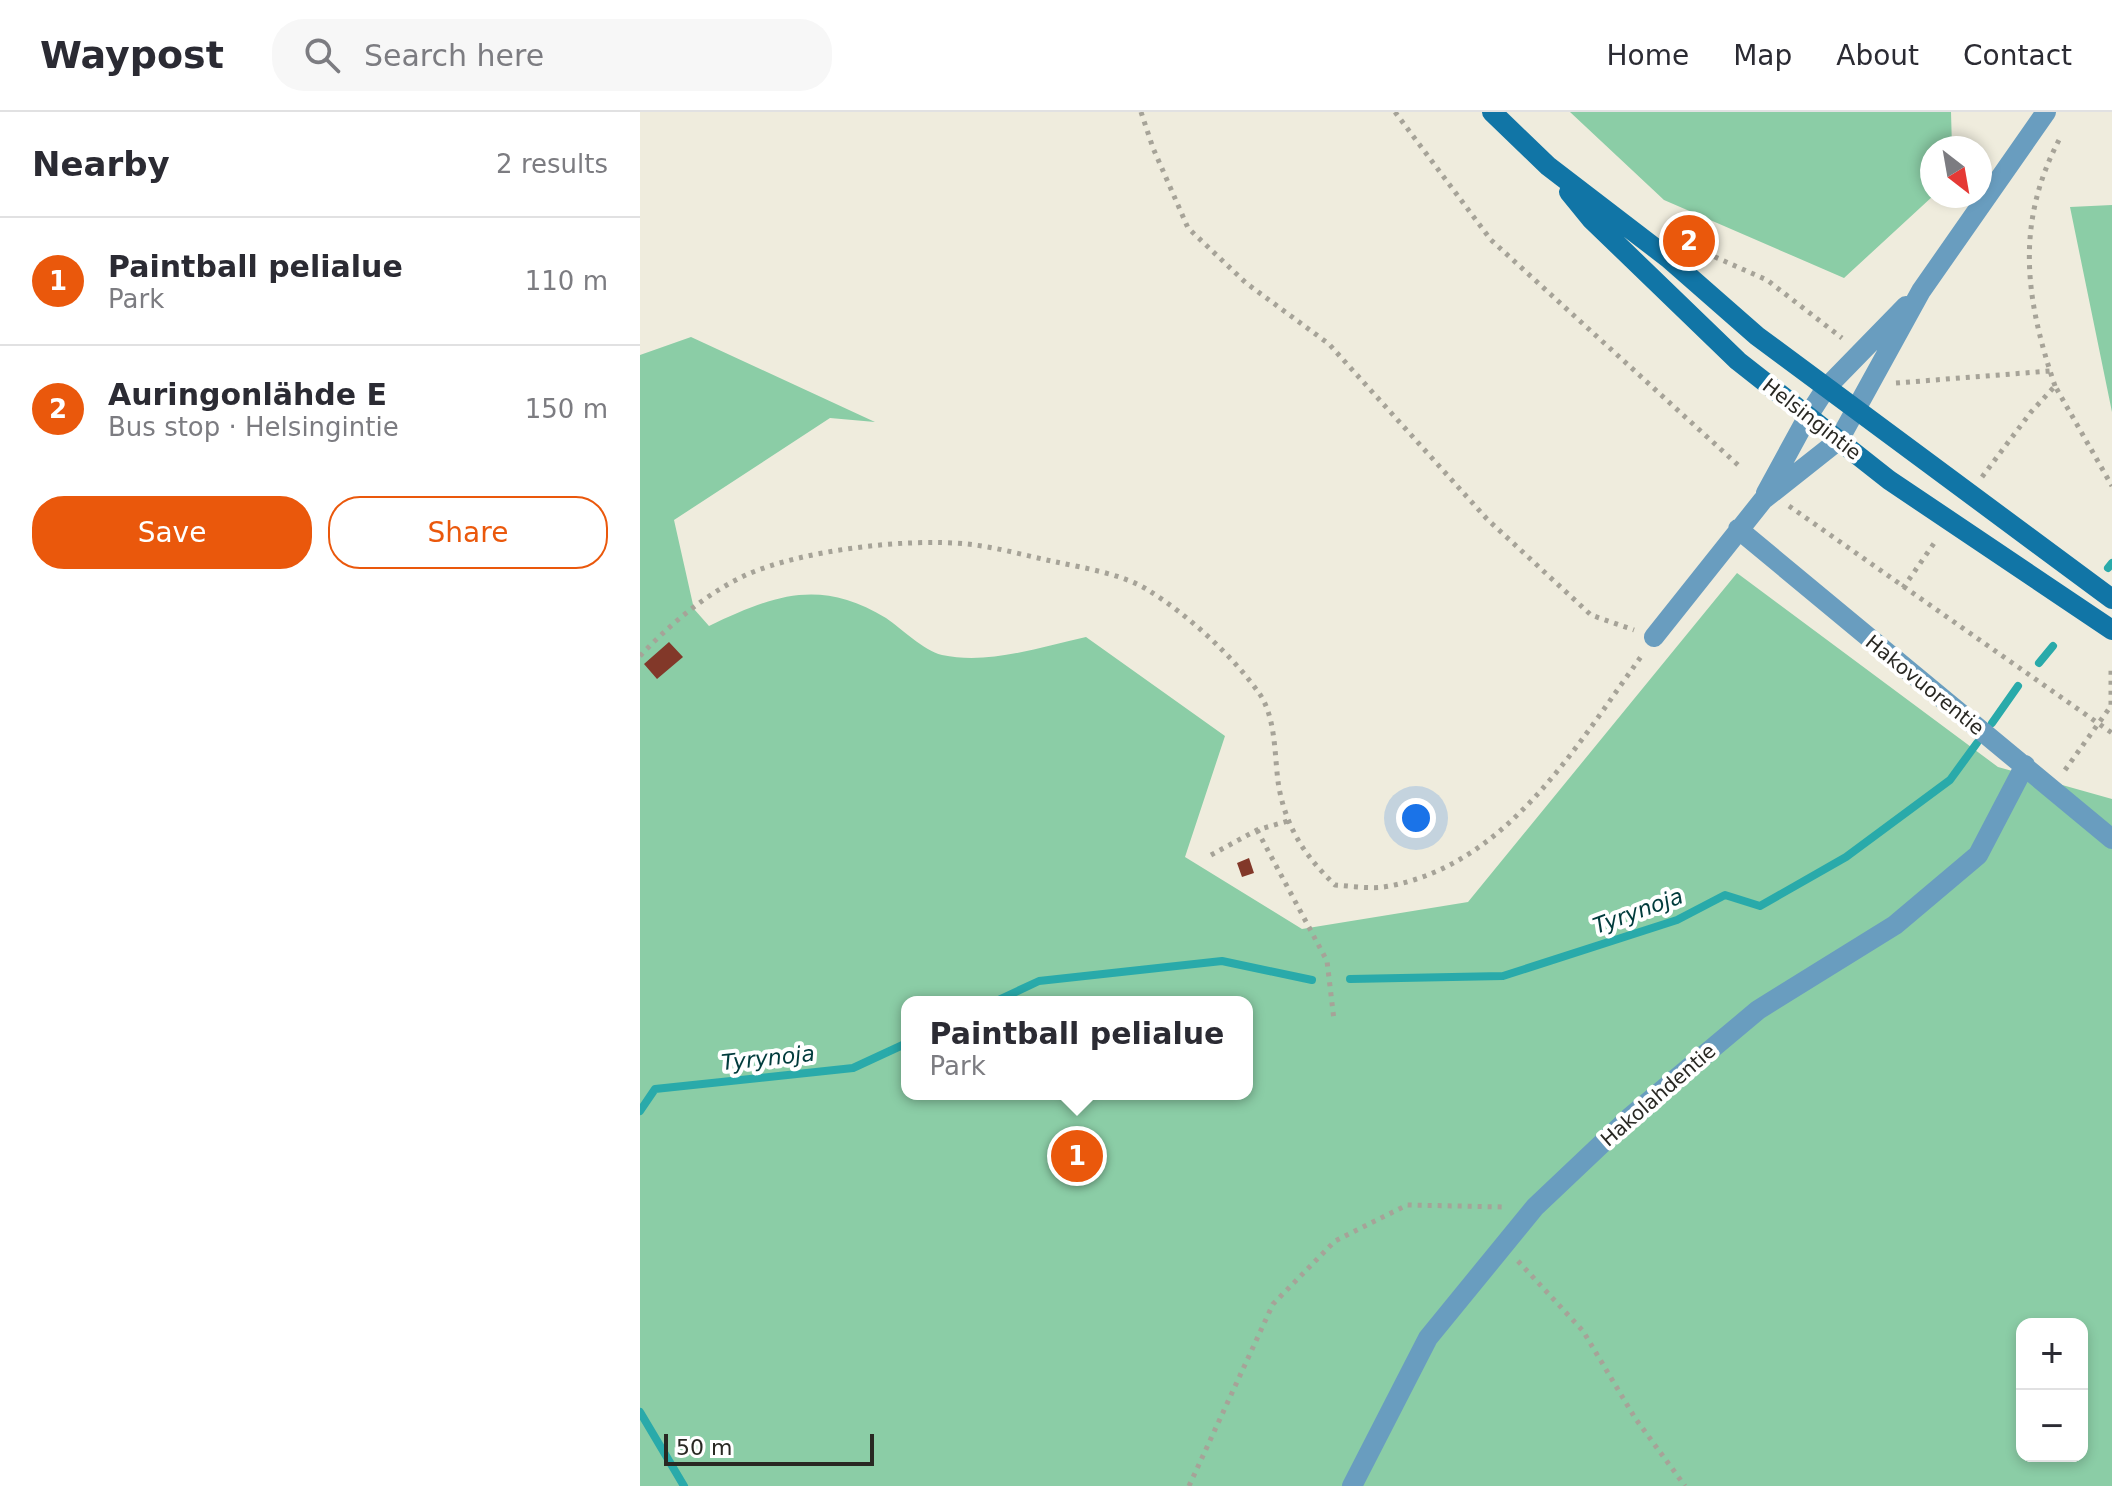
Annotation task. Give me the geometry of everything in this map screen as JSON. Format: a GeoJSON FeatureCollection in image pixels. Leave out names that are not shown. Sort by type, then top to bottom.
{"type":"FeatureCollection","features":[{"type":"Feature","properties":{"kind":"main road","name":"Helsingintie"},"geometry":{"type":"LineString","coordinates":[[1492,112],[1548,166],[1668,258],[1757,336],[2112,599]]}},
{"type":"Feature","properties":{"kind":"main road","name":"Helsingintie"},"geometry":{"type":"LineString","coordinates":[[1548,166],[1591,219],[1738,361],[1889,480],[2112,630]]}},
{"type":"Feature","properties":{"kind":"street"},"geometry":{"type":"LineString","coordinates":[[1654,637],[1763,500],[1839,440],[1921,291],[2046,112]]}},
{"type":"Feature","properties":{"kind":"street"},"geometry":{"type":"LineString","coordinates":[[1763,500],[1826,388],[1921,291]]}},
{"type":"Feature","properties":{"kind":"street","name":"Hakovuorentie"},"geometry":{"type":"LineString","coordinates":[[1738,529],[1886,655],[2025,765],[2112,839]]}},
{"type":"Feature","properties":{"kind":"street","name":"Hakolahdentie"},"geometry":{"type":"LineString","coordinates":[[1352,1486],[1428,1338],[1535,1207],[1629,1118],[1758,1010],[1895,925],[1978,855],[2025,765]]}},
{"type":"Feature","properties":{"kind":"path"},"geometry":{"type":"LineString","coordinates":[[640,656],[699,604],[746,575],[870,545],[966,544],[1093,569],[1147,589],[1204,635],[1261,697],[1275,744],[1288,821],[1311,862],[1335,885],[1381,887],[1412,881],[1458,861],[1529,806],[1654,637],[1591,615],[1487,519],[1329,344],[1246,283],[1188,228],[1141,112]]}},
{"type":"Feature","properties":{"kind":"path"},"geometry":{"type":"LineString","coordinates":[[1395,112],[1491,240],[1738,465]]}},
{"type":"Feature","properties":{"kind":"path"},"geometry":{"type":"LineString","coordinates":[[2062,134],[2038,189],[2027,260],[2034,311],[2055,386],[2112,486]]}},
{"type":"Feature","properties":{"kind":"path"},"geometry":{"type":"LineString","coordinates":[[1978,484],[2031,412],[2055,386]]}},
{"type":"Feature","properties":{"kind":"path"},"geometry":{"type":"LineString","coordinates":[[1788,506],[2112,733]]}},
{"type":"Feature","properties":{"kind":"path"},"geometry":{"type":"LineString","coordinates":[[1903,588],[1941,534]]}},
{"type":"Feature","properties":{"kind":"path"},"geometry":{"type":"LineString","coordinates":[[2049,786],[2077,758],[2111,706],[2111,669]]}},
{"type":"Feature","properties":{"kind":"path"},"geometry":{"type":"LineString","coordinates":[[1211,855],[1257,830],[1288,821]]}},
{"type":"Feature","properties":{"kind":"path"},"geometry":{"type":"LineString","coordinates":[[1257,830],[1327,961],[1334,1020]]}},
{"type":"Feature","properties":{"kind":"path"},"geometry":{"type":"LineString","coordinates":[[1189,1486],[1273,1304],[1335,1241],[1407,1205],[1535,1207]]}},
{"type":"Feature","properties":{"kind":"path"},"geometry":{"type":"LineString","coordinates":[[1504,1246],[1583,1331],[1635,1418],[1685,1486]]}},
{"type":"Feature","properties":{"kind":"green space"},"geometry":{"type":"Polygon","coordinates":[[[1570,112],[1951,112],[1952,136],[1920,136],[1920,208],[1844,278],[1664,200],[1570,112]]]}},
{"type":"Feature","properties":{"kind":"green space"},"geometry":{"type":"Polygon","coordinates":[[[2112,205],[2112,412],[2070,207],[2112,205]]]}},
{"type":"Feature","properties":{"kind":"green space"},"geometry":{"type":"Polygon","coordinates":[[[691,337],[875,422],[830,418],[674,520],[694,609],[709,626],[776,599],[818,595],[840,598],[862,606],[886,618],[927,649],[960,658],[1033,650],[1086,637],[1225,736],[1185,857],[1302,929],[1468,902],[1737,573],[1998,767],[2112,799],[2112,1486],[640,1486],[640,355],[691,337]]]}},
{"type":"Feature","properties":{"kind":"building"},"geometry":{"type":"Polygon","coordinates":[[[669,642],[683,657],[657,679],[644,664],[669,642]]]}},
{"type":"Feature","properties":{"kind":"building"},"geometry":{"type":"Polygon","coordinates":[[[1249,858],[1254,873],[1242,877],[1237,863],[1249,858]]]}},
{"type":"Feature","properties":{"kind":"waterway"},"geometry":{"type":"LineString","coordinates":[[2108,568],[2112,563]]}},
{"type":"Feature","properties":{"kind":"waterway"},"geometry":{"type":"LineString","coordinates":[[2039,663],[2053,646]]}},
{"type":"Feature","properties":{"kind":"waterway"},"geometry":{"type":"LineString","coordinates":[[1992,723],[2018,686]]}},
{"type":"Feature","properties":{"kind":"waterway","name":"Tyrynoja"},"geometry":{"type":"LineString","coordinates":[[1350,979],[1503,976],[1677,920],[1725,895],[1760,906],[1846,857],[1950,780],[1977,743]]}},
{"type":"Feature","properties":{"kind":"waterway","name":"Tyrynoja"},"geometry":{"type":"LineString","coordinates":[[1007,996],[1039,981],[1222,961],[1312,980]]}},
{"type":"Feature","properties":{"kind":"waterway","name":"Tyrynoja"},"geometry":{"type":"LineString","coordinates":[[640,1111],[655,1089],[853,1068],[901,1046]]}},
{"type":"Feature","properties":{"kind":"waterway","name":"Tyrynoja"},"geometry":{"type":"LineString","coordinates":[[640,1412],[684,1486]]}},
{"type":"Feature","properties":{"kind":"place","name":"Auringonlähde E"},"geometry":{"type":"Point","coordinates":[1689,241]}},
{"type":"Feature","properties":{"kind":"place","name":"Paintball pelialue"},"geometry":{"type":"Point","coordinates":[1077,1156]}}]}
